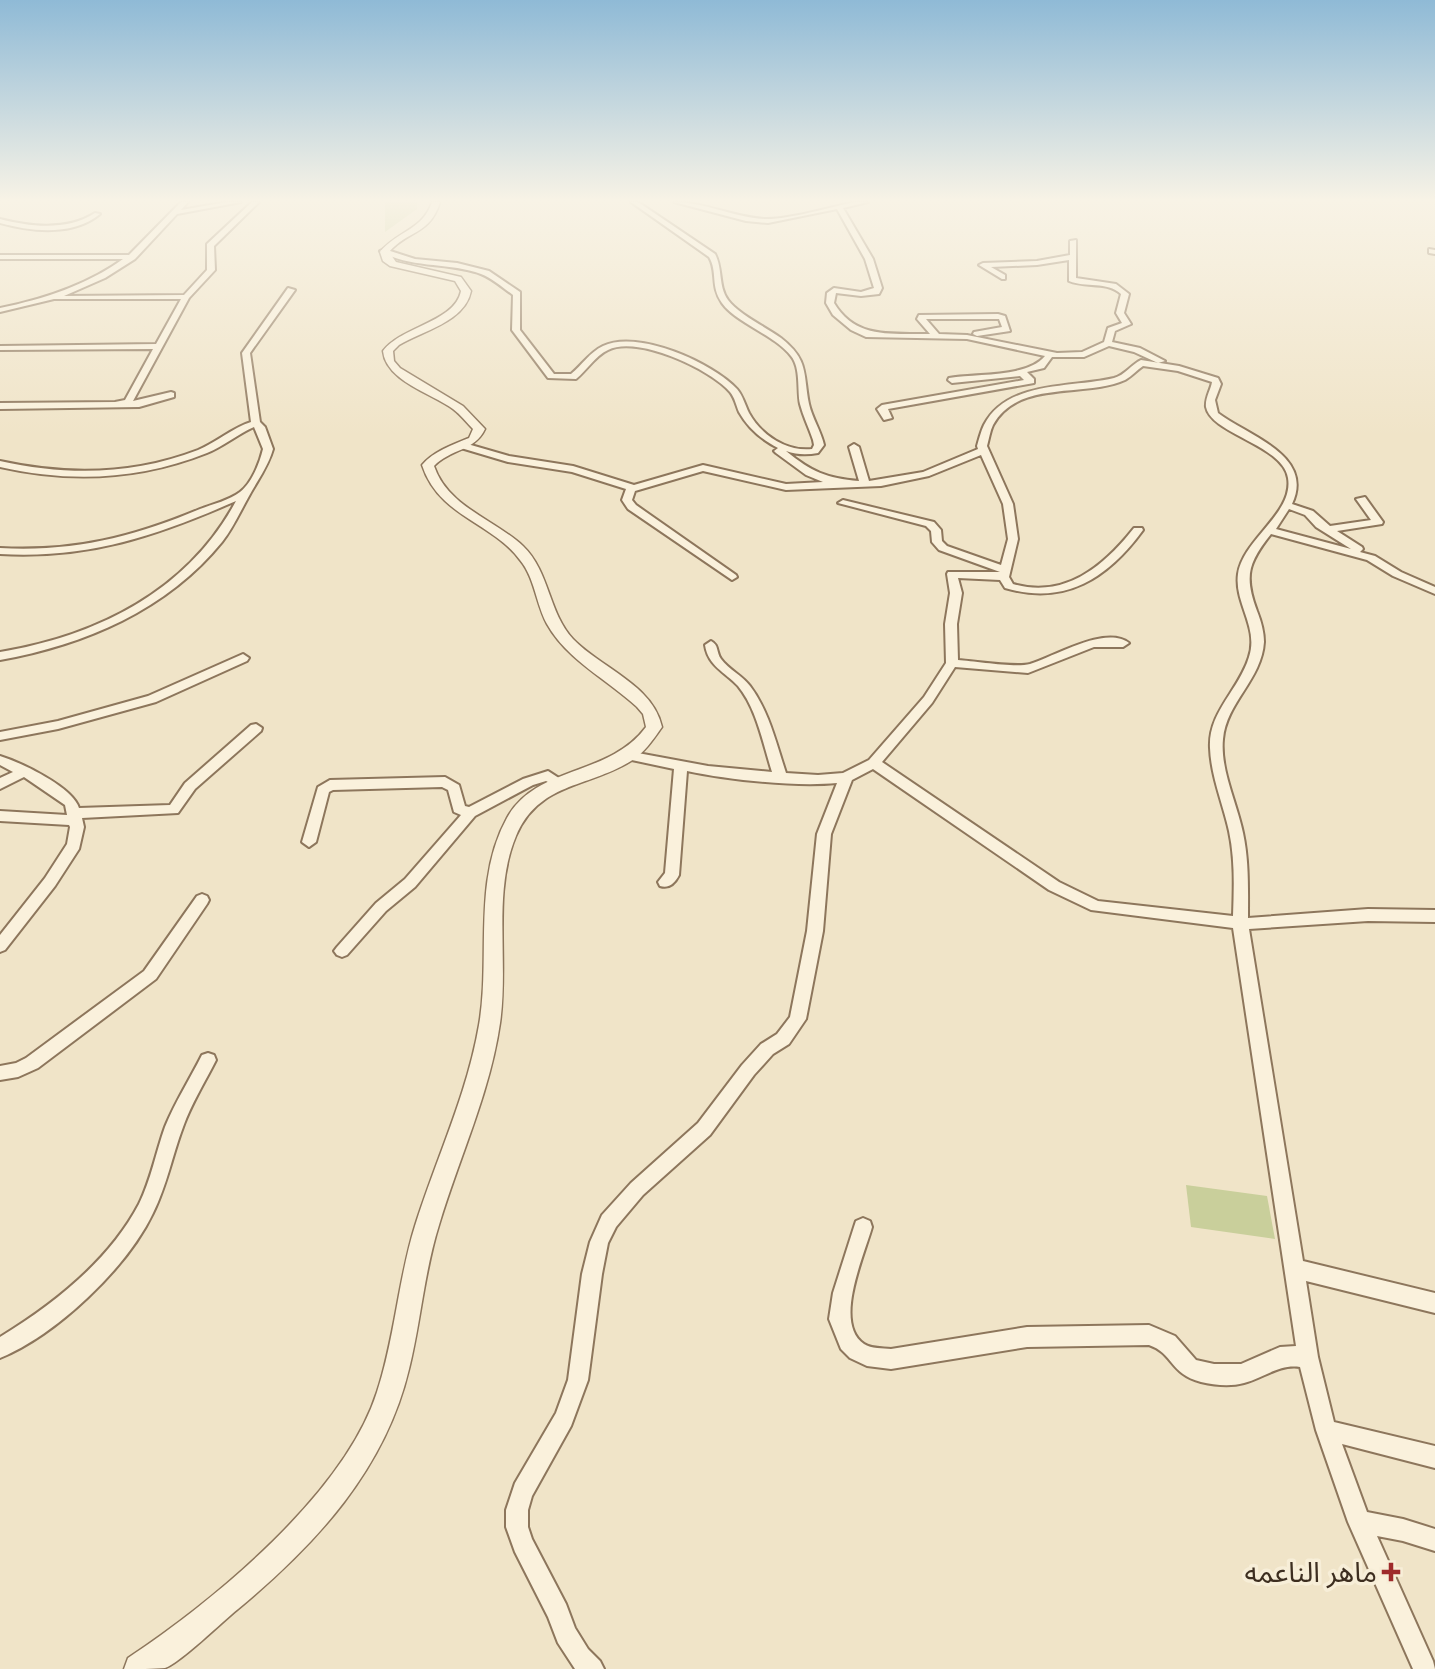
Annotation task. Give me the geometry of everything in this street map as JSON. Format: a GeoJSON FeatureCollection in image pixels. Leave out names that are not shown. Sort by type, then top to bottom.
{"type":"FeatureCollection","features":[{"type":"Feature","properties":{"kind":"street"},"geometry":{"type":"LineString","coordinates":[[0,310],[48,298],[90,280]]}},
{"type":"Feature","properties":{"kind":"street"},"geometry":{"type":"LineString","coordinates":[[127,403],[186,298],[202,280]]}},
{"type":"Feature","properties":{"kind":"street"},"geometry":{"type":"LineString","coordinates":[[139,1669],[166,1652],[286,1549],[323,1508],[352,1468],[382,1416],[404,1341],[426,1227],[469,1111],[483,1063],[492,1012],[497,899],[506,842],[515,819],[538,792],[558,782],[597,770],[626,755],[652,732],[654,727],[650,713],[636,696],[561,635],[534,571],[521,551],[454,502],[433,479],[428,465],[431,461],[464,446],[479,435],[476,424],[459,408],[406,378],[391,365],[388,354],[395,340],[444,319],[459,309],[466,296],[462,284],[456,280]]}},
{"type":"Feature","properties":{"kind":"street"},"geometry":{"type":"LineString","coordinates":[[495,280],[513,290],[518,299],[516,330],[551,376],[573,377],[608,346],[628,344],[656,349],[702,369],[732,388],[749,419],[774,442],[780,452],[816,477],[851,483]]}},
{"type":"Feature","properties":{"kind":"street"},"geometry":{"type":"LineString","coordinates":[[718,280],[718,290],[727,305],[778,340],[795,355],[800,365],[805,406],[819,445],[815,451],[801,453],[774,442]]}},
{"type":"Feature","properties":{"kind":"street"},"geometry":{"type":"LineString","coordinates":[[876,280],[876,292],[871,294],[832,291],[830,303],[836,313],[854,328],[869,335],[967,337],[1049,356],[1079,355],[1108,343],[1138,350],[1166,366]]}},
{"type":"Feature","properties":{"kind":"street"},"geometry":{"type":"LineString","coordinates":[[1073,280],[1107,283],[1125,294],[1120,310],[1127,324],[1111,330],[1108,343]]}},
{"type":"Feature","properties":{"kind":"street"},"geometry":{"type":"LineString","coordinates":[[0,656],[32,651],[111,623],[142,605],[214,544],[257,477],[268,449],[256,423],[246,353],[291,290]]}},
{"type":"Feature","properties":{"kind":"street"},"geometry":{"type":"LineString","coordinates":[[48,298],[186,298]]}},
{"type":"Feature","properties":{"kind":"street"},"geometry":{"type":"LineString","coordinates":[[936,335],[922,317],[998,316],[1007,327],[1006,330],[967,337]]}},
{"type":"Feature","properties":{"kind":"street"},"geometry":{"type":"LineString","coordinates":[[0,348],[159,346]]}},
{"type":"Feature","properties":{"kind":"street"},"geometry":{"type":"LineString","coordinates":[[952,380],[1022,372],[1023,369],[1041,366],[1049,356]]}},
{"type":"Feature","properties":{"kind":"street"},"geometry":{"type":"LineString","coordinates":[[1138,530],[1121,550],[1058,592],[1041,593],[1017,589],[1005,582],[1004,573],[1013,539],[1008,503],[1004,489],[983,450],[984,436],[999,414],[1026,396],[1046,390],[1122,379],[1141,363],[1166,366],[1215,380],[1217,384],[1211,394],[1210,406],[1214,415],[1289,467],[1294,487],[1286,505],[1247,560],[1242,577],[1258,635],[1257,652],[1250,670],[1223,713],[1216,739],[1242,860],[1240,922],[1308,1357],[1326,1430],[1359,1522],[1425,1669]]}},
{"type":"Feature","properties":{"kind":"street"},"geometry":{"type":"LineString","coordinates":[[1022,372],[1046,390]]}},
{"type":"Feature","properties":{"kind":"street"},"geometry":{"type":"LineString","coordinates":[[887,418],[882,409],[885,407],[1031,381]]}},
{"type":"Feature","properties":{"kind":"street"},"geometry":{"type":"LineString","coordinates":[[0,406],[139,404],[171,395]]}},
{"type":"Feature","properties":{"kind":"street"},"geometry":{"type":"LineString","coordinates":[[0,464],[50,476],[132,472],[206,450],[256,423]]}},
{"type":"Feature","properties":{"kind":"street"},"geometry":{"type":"LineString","coordinates":[[464,446],[508,459],[573,469],[631,487],[640,487],[675,474],[703,468],[786,487],[864,482],[925,474],[962,461],[983,450]]}},
{"type":"Feature","properties":{"kind":"street"},"geometry":{"type":"LineString","coordinates":[[854,447],[864,482]]}},
{"type":"Feature","properties":{"kind":"street"},"geometry":{"type":"LineString","coordinates":[[631,487],[626,500],[632,507],[732,577]]}},
{"type":"Feature","properties":{"kind":"street"},"geometry":{"type":"LineString","coordinates":[[0,551],[48,554],[122,541],[172,526],[246,493]]}},
{"type":"Feature","properties":{"kind":"street"},"geometry":{"type":"LineString","coordinates":[[1327,530],[1378,522],[1361,499]]}},
{"type":"Feature","properties":{"kind":"street"},"geometry":{"type":"LineString","coordinates":[[843,503],[930,524],[936,530],[937,542],[943,548],[1004,573]]}},
{"type":"Feature","properties":{"kind":"street"},"geometry":{"type":"LineString","coordinates":[[1286,505],[1309,513],[1327,530],[1371,558],[1397,574],[1435,591]]}},
{"type":"Feature","properties":{"kind":"street"},"geometry":{"type":"LineString","coordinates":[[1269,530],[1371,558]]}},
{"type":"Feature","properties":{"kind":"street"},"geometry":{"type":"LineString","coordinates":[[626,755],[681,766],[781,777],[829,780],[846,777],[874,763],[928,700],[952,663],[951,624],[956,593],[951,575],[1004,573]]}},
{"type":"Feature","properties":{"kind":"street"},"geometry":{"type":"LineString","coordinates":[[952,663],[1028,669],[1092,643],[1124,643]]}},
{"type":"Feature","properties":{"kind":"street"},"geometry":{"type":"LineString","coordinates":[[711,645],[713,656],[722,669],[740,680],[750,695],[781,777]]}},
{"type":"Feature","properties":{"kind":"street"},"geometry":{"type":"LineString","coordinates":[[0,736],[46,727],[152,699],[243,658]]}},
{"type":"Feature","properties":{"kind":"street"},"geometry":{"type":"LineString","coordinates":[[0,816],[74,816],[173,810],[178,807],[190,786],[256,729]]}},
{"type":"Feature","properties":{"kind":"street"},"geometry":{"type":"LineString","coordinates":[[0,760],[25,771],[71,803],[76,839],[65,862],[0,946]]}},
{"type":"Feature","properties":{"kind":"street"},"geometry":{"type":"LineString","coordinates":[[874,763],[1048,881],[1086,903],[1112,909],[1269,924],[1368,915],[1435,916]]}},
{"type":"Feature","properties":{"kind":"street"},"geometry":{"type":"LineString","coordinates":[[664,882],[672,874],[681,766]]}},
{"type":"Feature","properties":{"kind":"street"},"geometry":{"type":"LineString","coordinates":[[0,784],[25,771]]}},
{"type":"Feature","properties":{"kind":"street"},"geometry":{"type":"LineString","coordinates":[[342,951],[381,907],[410,883],[470,813],[538,778],[548,776],[558,782]]}},
{"type":"Feature","properties":{"kind":"street"},"geometry":{"type":"LineString","coordinates":[[592,1669],[580,1657],[566,1635],[558,1612],[523,1544],[517,1527],[517,1510],[523,1491],[564,1419],[578,1380],[592,1274],[599,1242],[609,1221],[637,1189],[704,1129],[748,1070],[767,1049],[783,1039],[798,1019],[815,931],[824,834],[846,777]]}},
{"type":"Feature","properties":{"kind":"street"},"geometry":{"type":"LineString","coordinates":[[309,842],[323,790],[330,785],[445,782],[454,788],[459,809],[470,813]]}},
{"type":"Feature","properties":{"kind":"street"},"geometry":{"type":"LineString","coordinates":[[0,1073],[18,1070],[32,1063],[139,985],[157,966],[202,900]]}},
{"type":"Feature","properties":{"kind":"street"},"geometry":{"type":"LineString","coordinates":[[0,1348],[50,1314],[94,1276],[132,1233],[144,1215],[176,1123],[208,1060]]}},
{"type":"Feature","properties":{"kind":"street"},"geometry":{"type":"LineString","coordinates":[[863,1227],[843,1293],[839,1319],[848,1342],[867,1356],[891,1359],[1027,1337],[1149,1335],[1172,1343],[1184,1365],[1196,1371],[1242,1374],[1285,1356],[1308,1357]]}},
{"type":"Feature","properties":{"kind":"street"},"geometry":{"type":"LineString","coordinates":[[1296,1269],[1435,1303]]}},
{"type":"Feature","properties":{"kind":"street"},"geometry":{"type":"LineString","coordinates":[[1326,1430],[1435,1457]]}},
{"type":"Feature","properties":{"kind":"street"},"geometry":{"type":"LineString","coordinates":[[1359,1522],[1404,1530],[1435,1540]]}},
{"type":"Feature","properties":{"kind":"green space"},"geometry":{"type":"Polygon","coordinates":[[[1186,1185],[1267,1196],[1275,1239],[1191,1227],[1186,1185]]]}},
{"type":"Feature","properties":{"kind":"place","name":"ماهر الناعمه"},"geometry":{"type":"Point","coordinates":[1391,1572]}}]}
